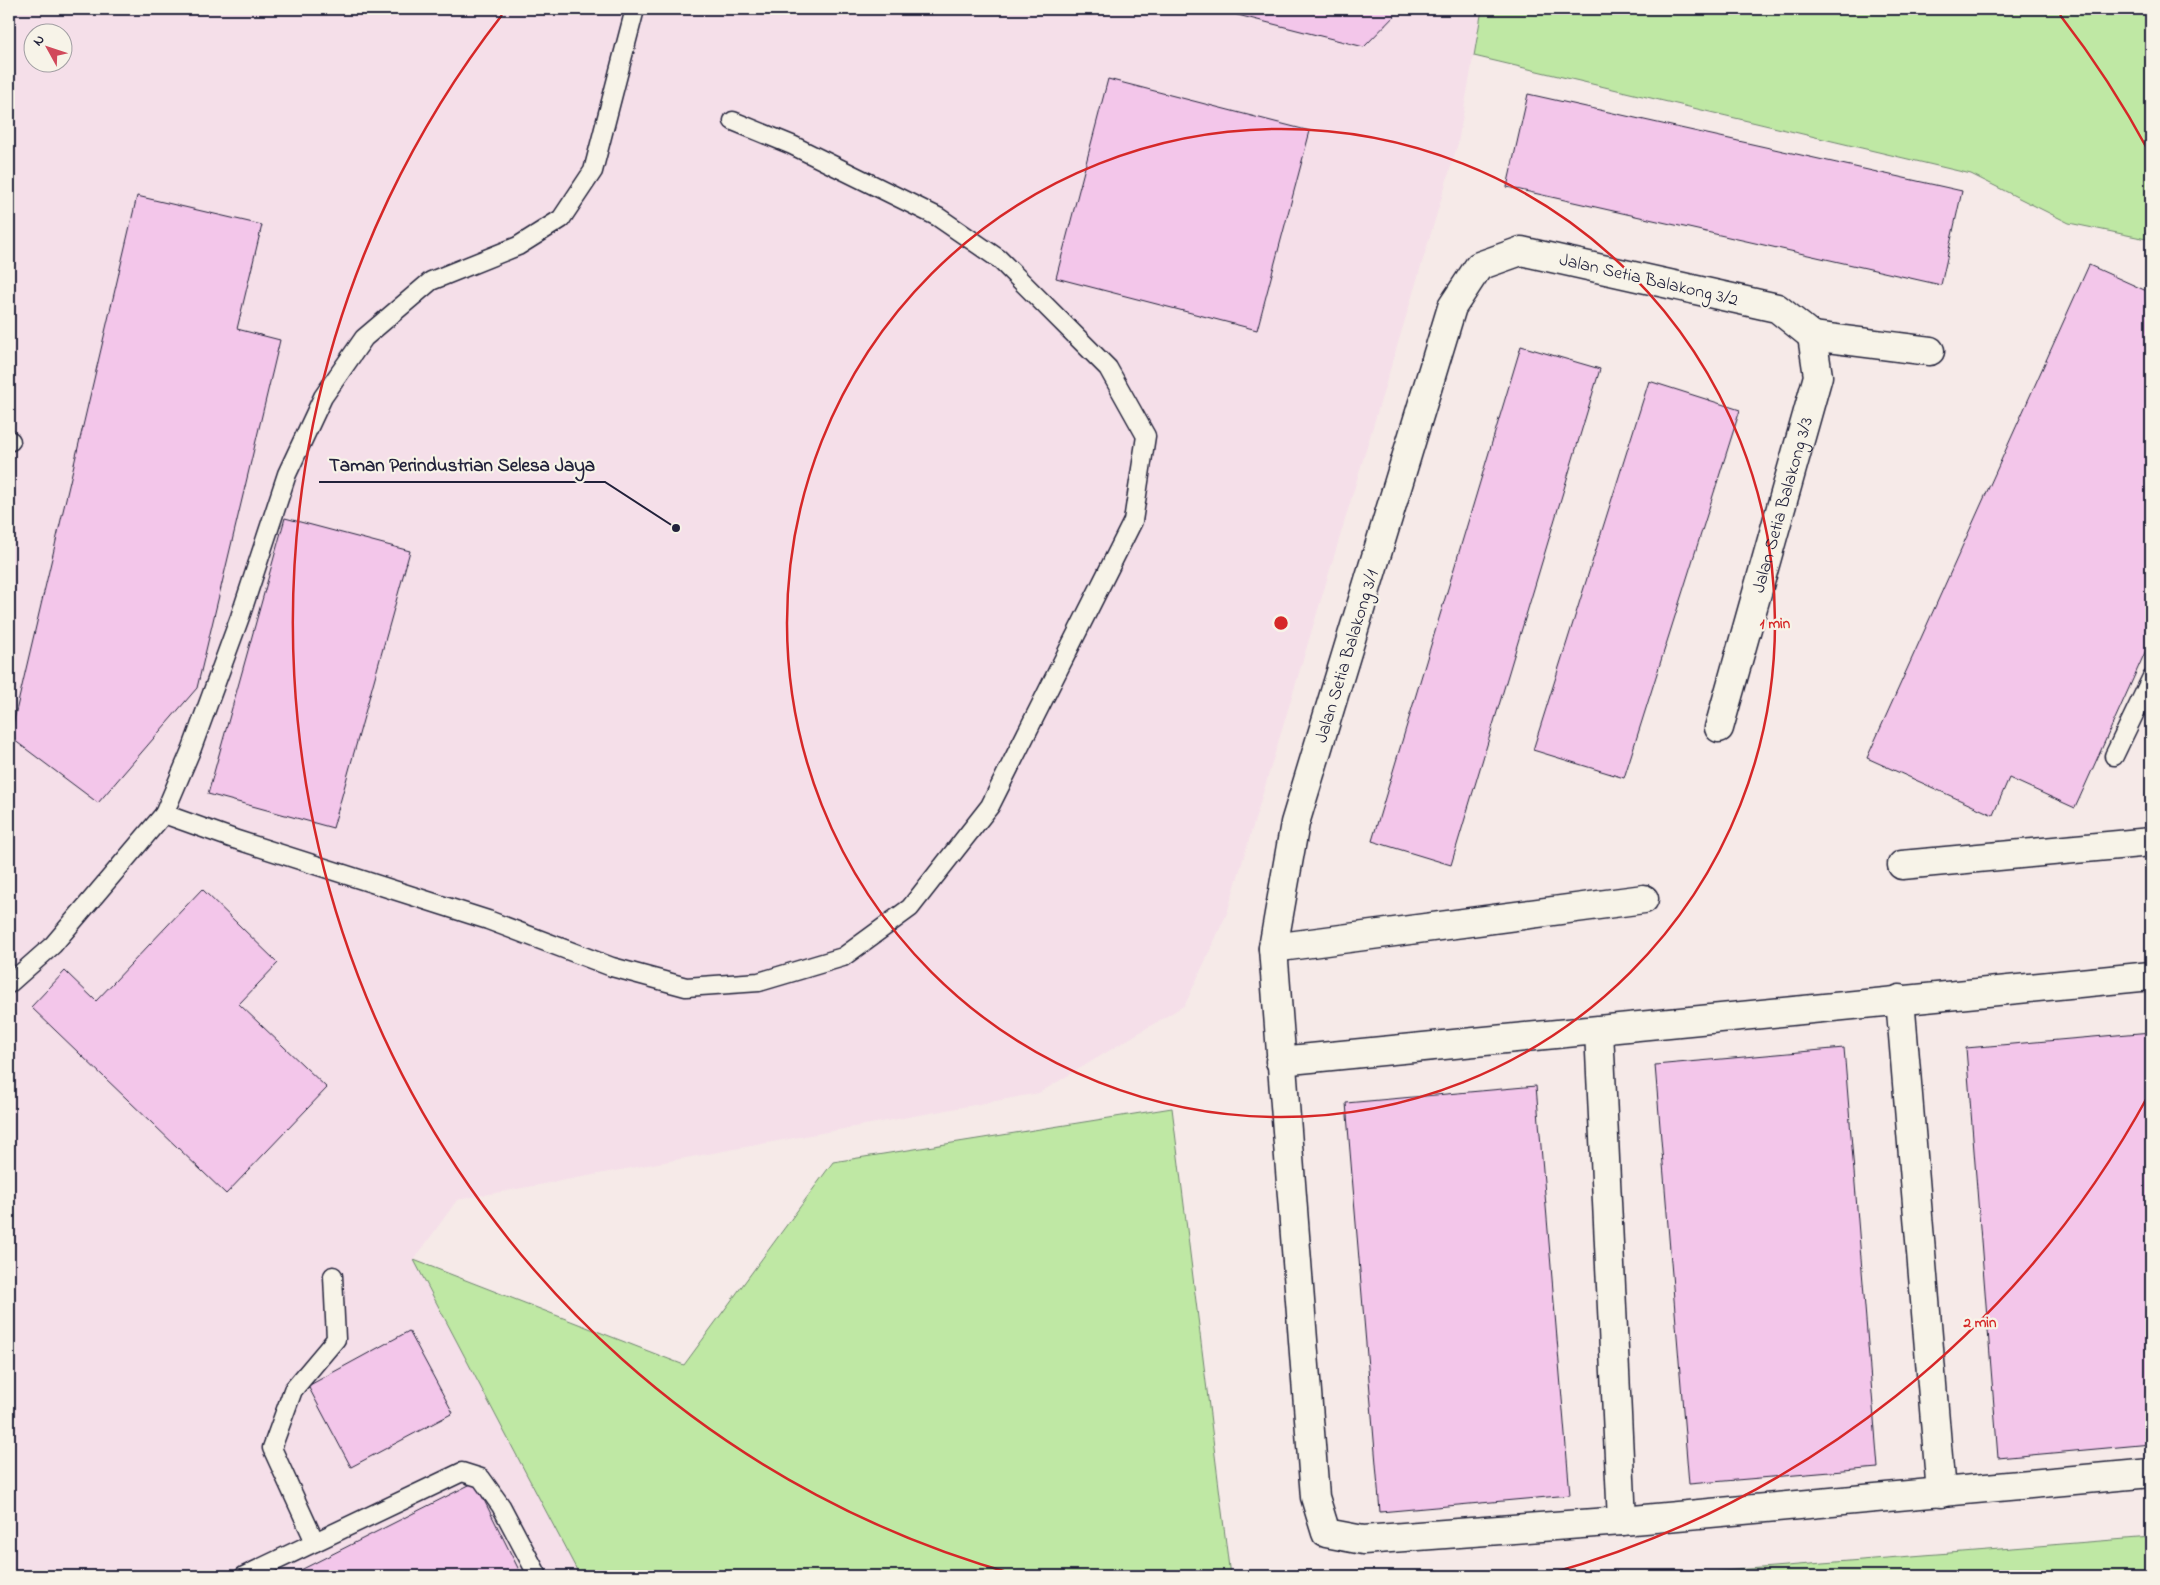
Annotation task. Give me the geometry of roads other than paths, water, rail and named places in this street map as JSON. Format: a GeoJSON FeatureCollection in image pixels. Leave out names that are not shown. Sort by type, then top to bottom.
{"type":"FeatureCollection","features":[{"type":"Feature","properties":{"kind":"street","name":"Jalan Setia Balakong 3/2"},"geometry":{"type":"LineString","coordinates":[[1479,266],[1521,250],[1777,308],[1812,336]]}},
{"type":"Feature","properties":{"kind":"street","name":"Jalan Setia Balakong 3/1"},"geometry":{"type":"LineString","coordinates":[[1479,266],[1452,307],[1298,814],[1273,948],[1280,1060],[1315,1497],[1326,1533],[1364,1540],[1622,1520]]}},
{"type":"Feature","properties":{"kind":"street"},"geometry":{"type":"LineString","coordinates":[[1812,336],[1930,351]]}},
{"type":"Feature","properties":{"kind":"street","name":"Jalan Setia Balakong 3/3"},"geometry":{"type":"LineString","coordinates":[[1719,728],[1818,376],[1812,336]]}},
{"type":"Feature","properties":{"kind":"street"},"geometry":{"type":"LineString","coordinates":[[1902,864],[2151,842]]}},
{"type":"Feature","properties":{"kind":"street"},"geometry":{"type":"LineString","coordinates":[[1273,948],[1644,899]]}},
{"type":"Feature","properties":{"kind":"street"},"geometry":{"type":"LineString","coordinates":[[1280,1060],[1599,1031],[1900,999],[2151,976]]}},
{"type":"Feature","properties":{"kind":"street"},"geometry":{"type":"LineString","coordinates":[[1900,999],[1941,1493]]}},
{"type":"Feature","properties":{"kind":"street"},"geometry":{"type":"LineString","coordinates":[[1599,1031],[1622,1520],[2151,1473]]}},
{"type":"Feature","properties":{"kind":"lane"},"geometry":{"type":"LineString","coordinates":[[9,984],[54,945],[164,814],[192,748],[240,617],[288,474],[323,397],[364,338],[431,281],[518,246],[561,218],[593,171],[635,9]]}},
{"type":"Feature","properties":{"kind":"lane"},"geometry":{"type":"LineString","coordinates":[[164,814],[234,839],[488,920],[612,967],[686,987],[758,982],[843,957],[910,908],[990,806],[1115,557],[1133,521],[1146,436],[1108,368],[999,259],[938,217],[792,145],[733,121]]}},
{"type":"Feature","properties":{"kind":"lane"},"geometry":{"type":"LineString","coordinates":[[2114,756],[2151,679]]}},
{"type":"Feature","properties":{"kind":"lane"},"geometry":{"type":"LineString","coordinates":[[315,1542],[272,1448],[293,1390],[336,1339],[333,1276]]}},
{"type":"Feature","properties":{"kind":"lane"},"geometry":{"type":"LineString","coordinates":[[244,1576],[462,1472],[481,1478],[501,1506],[538,1576]]}},
{"type":"Feature","properties":{"kind":"place","name":"Taman Perindustrian Selesa Jaya"},"geometry":{"type":"Point","coordinates":[676,528]}}]}
